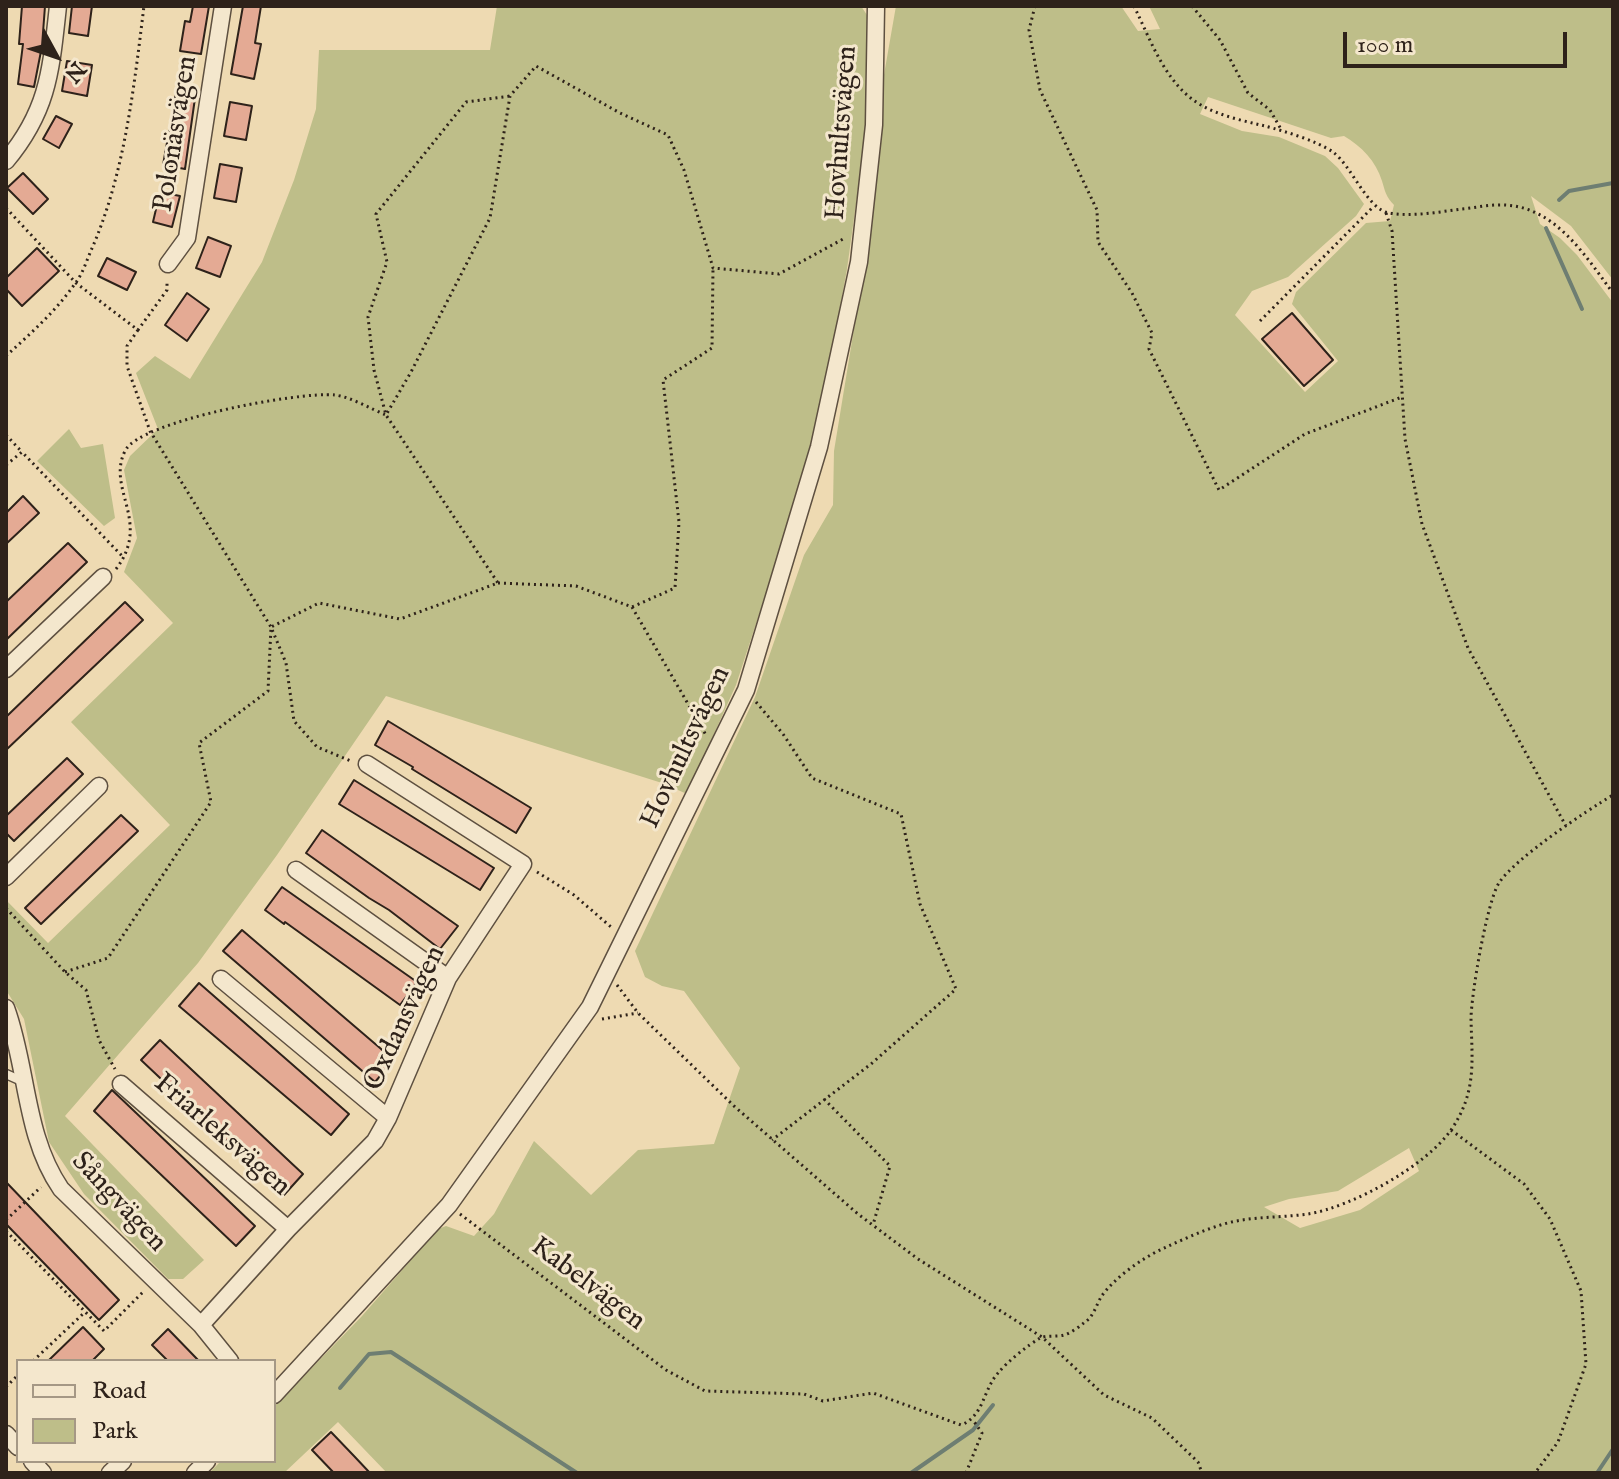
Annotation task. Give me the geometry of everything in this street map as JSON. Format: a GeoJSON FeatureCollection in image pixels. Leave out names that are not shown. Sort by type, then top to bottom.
{"type":"FeatureCollection","features":[{"type":"Feature","properties":{"kind":"street"},"geometry":{"type":"LineString","coordinates":[[6,161],[32,123],[50,80],[58,6]]}},
{"type":"Feature","properties":{"kind":"street","name":"Polonäsvägen"},"geometry":{"type":"LineString","coordinates":[[168,264],[187,238],[223,6]]}},
{"type":"Feature","properties":{"kind":"street","name":"Hovhultsvägen"},"geometry":{"type":"LineString","coordinates":[[276,1393],[449,1205],[590,1007],[746,690],[819,447],[859,262],[874,125],[876,6]]}},
{"type":"Feature","properties":{"kind":"street"},"geometry":{"type":"LineString","coordinates":[[6,669],[103,577]]}},
{"type":"Feature","properties":{"kind":"street"},"geometry":{"type":"LineString","coordinates":[[367,764],[523,864]]}},
{"type":"Feature","properties":{"kind":"street"},"geometry":{"type":"LineString","coordinates":[[6,877],[99,786]]}},
{"type":"Feature","properties":{"kind":"street","name":"Oxdansvägen"},"geometry":{"type":"LineString","coordinates":[[201,1325],[288,1229],[375,1141],[388,1118],[448,978],[523,864]]}},
{"type":"Feature","properties":{"kind":"street"},"geometry":{"type":"LineString","coordinates":[[296,870],[448,978]]}},
{"type":"Feature","properties":{"kind":"street"},"geometry":{"type":"LineString","coordinates":[[221,979],[388,1118]]}},
{"type":"Feature","properties":{"kind":"street","name":"Sångvägen"},"geometry":{"type":"LineString","coordinates":[[6,1008],[10,1036],[40,1150],[52,1176],[61,1189],[201,1325],[228,1359]]}},
{"type":"Feature","properties":{"kind":"street","name":"Friarleksvägen"},"geometry":{"type":"LineString","coordinates":[[121,1084],[288,1229]]}},
{"type":"Feature","properties":{"kind":"lane"},"geometry":{"type":"LineString","coordinates":[[6,1074],[24,1082]]}},
{"type":"Feature","properties":{"kind":"path"},"geometry":{"type":"LineString","coordinates":[[6,356],[76,283],[114,194],[137,67],[144,6]]}},
{"type":"Feature","properties":{"kind":"path"},"geometry":{"type":"LineString","coordinates":[[1035,6],[1029,30],[1040,90],[1097,210],[1098,242],[1132,293],[1152,333],[1149,349],[1219,490],[1305,434],[1402,397]]}},
{"type":"Feature","properties":{"kind":"path"},"geometry":{"type":"LineString","coordinates":[[1134,6],[1147,35],[1180,88],[1202,105],[1332,151],[1349,169],[1374,206],[1386,213],[1417,215],[1500,205],[1525,208],[1555,223],[1579,247],[1613,293]]}},
{"type":"Feature","properties":{"kind":"path"},"geometry":{"type":"LineString","coordinates":[[1192,6],[1220,40],[1248,93],[1270,110],[1282,131]]}},
{"type":"Feature","properties":{"kind":"path"},"geometry":{"type":"LineString","coordinates":[[386,415],[490,218],[510,96],[536,66],[620,113],[668,135],[684,170],[713,268],[712,348],[663,380],[679,522],[675,588],[632,607]]}},
{"type":"Feature","properties":{"kind":"path"},"geometry":{"type":"LineString","coordinates":[[498,583],[386,415],[374,370],[368,317],[387,262],[376,214],[466,102],[510,96]]}},
{"type":"Feature","properties":{"kind":"path"},"geometry":{"type":"LineString","coordinates":[[1260,321],[1374,206]]}},
{"type":"Feature","properties":{"kind":"path"},"geometry":{"type":"LineString","coordinates":[[6,208],[76,283],[138,330]]}},
{"type":"Feature","properties":{"kind":"path"},"geometry":{"type":"LineString","coordinates":[[1386,213],[1392,231],[1405,439],[1422,524],[1468,648],[1566,826]]}},
{"type":"Feature","properties":{"kind":"path"},"geometry":{"type":"LineString","coordinates":[[713,268],[779,274],[863,229]]}},
{"type":"Feature","properties":{"kind":"path"},"geometry":{"type":"LineString","coordinates":[[168,264],[167,290],[127,346],[127,366],[142,415],[271,627],[286,663],[294,721],[317,747],[367,764]]}},
{"type":"Feature","properties":{"kind":"path"},"geometry":{"type":"LineString","coordinates":[[103,577],[117,568],[132,536],[120,469],[125,449],[150,431],[248,404],[335,395],[386,415]]}},
{"type":"Feature","properties":{"kind":"path"},"geometry":{"type":"LineString","coordinates":[[6,435],[124,558]]}},
{"type":"Feature","properties":{"kind":"path"},"geometry":{"type":"LineString","coordinates":[[6,465],[22,452]]}},
{"type":"Feature","properties":{"kind":"path"},"geometry":{"type":"LineString","coordinates":[[271,627],[319,603],[400,619],[498,583],[576,586],[632,607],[716,752]]}},
{"type":"Feature","properties":{"kind":"path"},"geometry":{"type":"LineString","coordinates":[[65,972],[108,958],[211,802],[199,743],[268,691],[271,627]]}},
{"type":"Feature","properties":{"kind":"path"},"geometry":{"type":"LineString","coordinates":[[746,690],[783,734],[812,778],[901,814],[920,904],[956,989],[871,1064],[772,1140]]}},
{"type":"Feature","properties":{"kind":"path"},"geometry":{"type":"LineString","coordinates":[[966,1473],[982,1433],[973,1420],[998,1373],[1042,1337],[1065,1334],[1089,1320],[1102,1296],[1116,1280],[1159,1250],[1225,1224],[1308,1214],[1342,1206],[1366,1195],[1427,1155],[1451,1130],[1470,1085],[1474,1058],[1471,1017],[1474,989],[1491,901],[1497,885],[1506,873],[1566,826],[1613,795]]}},
{"type":"Feature","properties":{"kind":"path"},"geometry":{"type":"LineString","coordinates":[[523,864],[574,895],[624,938]]}},
{"type":"Feature","properties":{"kind":"path"},"geometry":{"type":"LineString","coordinates":[[6,908],[65,972],[86,990],[99,1040],[121,1084]]}},
{"type":"Feature","properties":{"kind":"path"},"geometry":{"type":"LineString","coordinates":[[607,972],[638,1013],[772,1140],[918,1259],[1042,1337],[1104,1395],[1152,1418],[1198,1462],[1202,1473]]}},
{"type":"Feature","properties":{"kind":"path"},"geometry":{"type":"LineString","coordinates":[[579,1023],[638,1013]]}},
{"type":"Feature","properties":{"kind":"path"},"geometry":{"type":"LineString","coordinates":[[824,1099],[890,1166],[873,1225]]}},
{"type":"Feature","properties":{"kind":"path"},"geometry":{"type":"LineString","coordinates":[[1451,1130],[1524,1184],[1550,1219],[1581,1291],[1586,1364],[1558,1442],[1535,1473]]}},
{"type":"Feature","properties":{"kind":"path"},"geometry":{"type":"LineString","coordinates":[[6,1220],[52,1176]]}},
{"type":"Feature","properties":{"kind":"path","name":"Kabelvägen"},"geometry":{"type":"LineString","coordinates":[[449,1205],[666,1370],[705,1391],[804,1394],[823,1401],[873,1393],[961,1425],[973,1420]]}},
{"type":"Feature","properties":{"kind":"path"},"geometry":{"type":"LineString","coordinates":[[6,1231],[104,1331],[155,1280]]}},
{"type":"Feature","properties":{"kind":"path"},"geometry":{"type":"LineString","coordinates":[[35,1359],[85,1312]]}},
{"type":"Feature","properties":{"kind":"green space"},"geometry":{"type":"Polygon","coordinates":[[[497,6],[861,6],[867,15],[870,102],[847,269],[828,374],[801,486],[736,685],[687,794],[662,783],[386,696],[277,855],[198,963],[65,1116],[204,1260],[183,1279],[168,1279],[84,1194],[49,1142],[24,1019],[6,990],[6,900],[48,943],[170,825],[71,722],[173,623],[124,572],[137,538],[124,470],[130,456],[158,429],[136,373],[155,356],[190,379],[262,262],[294,180],[316,109],[319,50],[490,50],[497,6]]]}},
{"type":"Feature","properties":{"kind":"green space"},"geometry":{"type":"Polygon","coordinates":[[[896,6],[1121,6],[1138,31],[1160,29],[1149,6],[1613,6],[1613,280],[1571,226],[1531,196],[1540,224],[1577,255],[1613,303],[1613,1473],[387,1473],[338,1422],[284,1473],[209,1473],[219,1463],[276,1463],[276,1405],[362,1316],[438,1229],[446,1226],[474,1236],[494,1214],[534,1141],[591,1195],[638,1150],[714,1144],[740,1068],[684,991],[662,986],[645,977],[635,951],[755,697],[804,555],[833,505],[834,451],[869,237],[882,86],[896,6]],[[1208,97],[1200,114],[1242,131],[1279,137],[1325,156],[1338,168],[1364,204],[1356,216],[1288,277],[1252,291],[1235,315],[1305,392],[1338,361],[1292,304],[1296,292],[1366,223],[1390,221],[1394,205],[1387,197],[1372,161],[1362,149],[1344,136],[1331,138],[1208,97]],[[1409,1148],[1338,1191],[1289,1199],[1264,1207],[1300,1228],[1360,1210],[1419,1171],[1409,1148]]]}},
{"type":"Feature","properties":{"kind":"green space"},"geometry":{"type":"Polygon","coordinates":[[[69,429],[81,448],[103,444],[115,518],[104,526],[37,461],[69,429]]]}},
{"type":"Feature","properties":{"kind":"building"},"geometry":{"type":"Polygon","coordinates":[[[22,6],[45,6],[42,46],[34,87],[18,84],[23,44],[19,44],[22,6]]]}},
{"type":"Feature","properties":{"kind":"building"},"geometry":{"type":"Polygon","coordinates":[[[72,6],[92,6],[88,36],[69,33],[72,6]]]}},
{"type":"Feature","properties":{"kind":"building"},"geometry":{"type":"Polygon","coordinates":[[[193,6],[209,6],[201,54],[180,51],[185,21],[190,22],[193,6]]]}},
{"type":"Feature","properties":{"kind":"building"},"geometry":{"type":"Polygon","coordinates":[[[243,6],[261,6],[255,43],[261,44],[254,79],[231,74],[243,6]]]}},
{"type":"Feature","properties":{"kind":"building"},"geometry":{"type":"Polygon","coordinates":[[[67,61],[92,65],[87,96],[62,91],[67,61]]]}},
{"type":"Feature","properties":{"kind":"building"},"geometry":{"type":"Polygon","coordinates":[[[177,87],[196,91],[185,169],[163,165],[177,87]]]}},
{"type":"Feature","properties":{"kind":"building"},"geometry":{"type":"Polygon","coordinates":[[[230,102],[252,106],[246,140],[224,136],[230,102]]]}},
{"type":"Feature","properties":{"kind":"building"},"geometry":{"type":"Polygon","coordinates":[[[56,116],[72,124],[59,148],[43,139],[56,116]]]}},
{"type":"Feature","properties":{"kind":"building"},"geometry":{"type":"Polygon","coordinates":[[[220,164],[242,168],[236,202],[214,198],[220,164]]]}},
{"type":"Feature","properties":{"kind":"building"},"geometry":{"type":"Polygon","coordinates":[[[23,173],[48,199],[33,214],[7,188],[23,173]]]}},
{"type":"Feature","properties":{"kind":"building"},"geometry":{"type":"Polygon","coordinates":[[[160,192],[180,196],[172,227],[153,222],[160,192]]]}},
{"type":"Feature","properties":{"kind":"building"},"geometry":{"type":"Polygon","coordinates":[[[208,237],[231,246],[220,277],[196,268],[208,237]]]}},
{"type":"Feature","properties":{"kind":"building"},"geometry":{"type":"Polygon","coordinates":[[[37,248],[59,271],[22,306],[6,289],[6,278],[37,248]]]}},
{"type":"Feature","properties":{"kind":"building"},"geometry":{"type":"Polygon","coordinates":[[[107,258],[136,272],[127,290],[98,276],[107,258]]]}},
{"type":"Feature","properties":{"kind":"building"},"geometry":{"type":"Polygon","coordinates":[[[187,293],[209,309],[187,341],[165,325],[187,293]]]}},
{"type":"Feature","properties":{"kind":"building"},"geometry":{"type":"Polygon","coordinates":[[[1292,313],[1333,360],[1304,386],[1262,339],[1292,313]]]}},
{"type":"Feature","properties":{"kind":"building"},"geometry":{"type":"Polygon","coordinates":[[[23,496],[39,513],[6,544],[6,513],[23,496]]]}},
{"type":"Feature","properties":{"kind":"building"},"geometry":{"type":"Polygon","coordinates":[[[68,543],[87,562],[6,640],[6,602],[68,543]]]}},
{"type":"Feature","properties":{"kind":"building"},"geometry":{"type":"Polygon","coordinates":[[[125,602],[143,620],[6,750],[6,717],[125,602]]]}},
{"type":"Feature","properties":{"kind":"building"},"geometry":{"type":"Polygon","coordinates":[[[388,721],[531,808],[516,833],[375,745],[388,721]]]}},
{"type":"Feature","properties":{"kind":"building"},"geometry":{"type":"Polygon","coordinates":[[[67,758],[83,774],[14,841],[6,833],[6,816],[67,758]]]}},
{"type":"Feature","properties":{"kind":"building"},"geometry":{"type":"Polygon","coordinates":[[[354,780],[494,868],[480,890],[339,804],[354,780]]]}},
{"type":"Feature","properties":{"kind":"building"},"geometry":{"type":"Polygon","coordinates":[[[121,815],[138,831],[41,924],[25,908],[121,815]]]}},
{"type":"Feature","properties":{"kind":"building"},"geometry":{"type":"Polygon","coordinates":[[[322,830],[458,926],[440,949],[306,853],[322,830]]]}},
{"type":"Feature","properties":{"kind":"building"},"geometry":{"type":"Polygon","coordinates":[[[282,887],[417,982],[400,1005],[265,910],[282,887]]]}},
{"type":"Feature","properties":{"kind":"building"},"geometry":{"type":"Polygon","coordinates":[[[242,930],[394,1060],[375,1082],[223,951],[242,930]]]}},
{"type":"Feature","properties":{"kind":"building"},"geometry":{"type":"Polygon","coordinates":[[[199,983],[349,1114],[331,1135],[179,1006],[199,983]]]}},
{"type":"Feature","properties":{"kind":"building"},"geometry":{"type":"Polygon","coordinates":[[[160,1040],[303,1174],[284,1195],[141,1060],[160,1040]]]}},
{"type":"Feature","properties":{"kind":"building"},"geometry":{"type":"Polygon","coordinates":[[[112,1090],[255,1226],[236,1246],[94,1111],[112,1090]]]}},
{"type":"Feature","properties":{"kind":"building"},"geometry":{"type":"Polygon","coordinates":[[[6,1182],[119,1300],[99,1320],[6,1224],[6,1182]]]}},
{"type":"Feature","properties":{"kind":"building"},"geometry":{"type":"Polygon","coordinates":[[[83,1327],[104,1349],[94,1359],[50,1359],[83,1327]]]}},
{"type":"Feature","properties":{"kind":"building"},"geometry":{"type":"Polygon","coordinates":[[[168,1329],[197,1359],[166,1359],[152,1345],[168,1329]]]}},
{"type":"Feature","properties":{"kind":"building"},"geometry":{"type":"Polygon","coordinates":[[[331,1432],[370,1473],[334,1473],[312,1450],[331,1432]]]}},
{"type":"Feature","properties":{"kind":"waterway"},"geometry":{"type":"LineString","coordinates":[[1559,200],[1569,191],[1613,183]]}},
{"type":"Feature","properties":{"kind":"waterway"},"geometry":{"type":"LineString","coordinates":[[1546,228],[1582,309]]}},
{"type":"Feature","properties":{"kind":"waterway"},"geometry":{"type":"LineString","coordinates":[[340,1388],[369,1354],[391,1352],[577,1473]]}},
{"type":"Feature","properties":{"kind":"waterway"},"geometry":{"type":"LineString","coordinates":[[911,1473],[973,1430],[993,1405]]}},
{"type":"Feature","properties":{"kind":"waterway"},"geometry":{"type":"LineString","coordinates":[[1597,1473],[1613,1449]]}}]}
